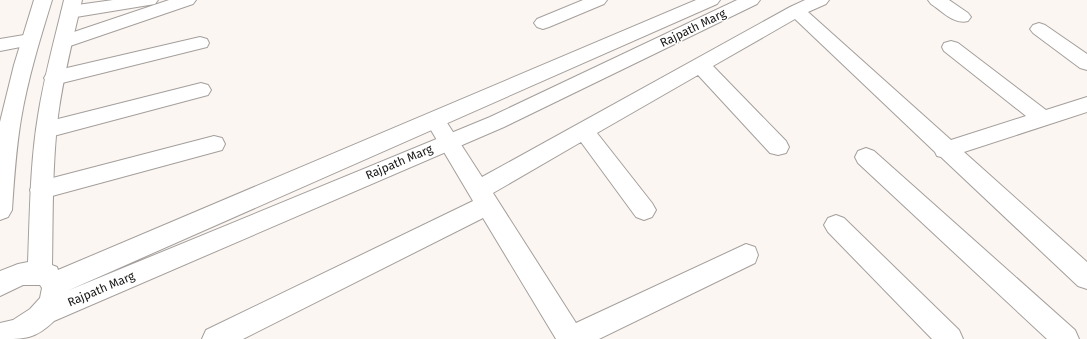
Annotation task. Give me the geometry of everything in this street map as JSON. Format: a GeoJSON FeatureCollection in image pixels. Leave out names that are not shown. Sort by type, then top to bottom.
{"type":"FeatureCollection","features":[{"type":"Feature","properties":{"kind":"street"},"geometry":{"type":"LineString","coordinates":[[0,210],[7,106],[43,0]]}},
{"type":"Feature","properties":{"kind":"street"},"geometry":{"type":"LineString","coordinates":[[47,278],[41,190],[46,130],[54,78],[72,6],[149,0]]}},
{"type":"Feature","properties":{"kind":"street"},"geometry":{"type":"LineString","coordinates":[[64,42],[187,0]]}},
{"type":"Feature","properties":{"kind":"street","name":"Rajpath Marg"},"geometry":{"type":"LineString","coordinates":[[47,278],[435,120],[711,0]]}},
{"type":"Feature","properties":{"kind":"street","name":"Rajpath Marg"},"geometry":{"type":"LineString","coordinates":[[0,336],[11,335],[36,325],[449,141],[497,122],[751,0]]}},
{"type":"Feature","properties":{"kind":"street"},"geometry":{"type":"LineString","coordinates":[[215,339],[484,198],[584,131],[796,11],[820,0]]}},
{"type":"Feature","properties":{"kind":"street"},"geometry":{"type":"LineString","coordinates":[[936,0],[962,17]]}},
{"type":"Feature","properties":{"kind":"street"},"geometry":{"type":"LineString","coordinates":[[543,23],[589,2]]}},
{"type":"Feature","properties":{"kind":"street"},"geometry":{"type":"LineString","coordinates":[[796,11],[945,150],[1087,278]]}},
{"type":"Feature","properties":{"kind":"street"},"geometry":{"type":"LineString","coordinates":[[1039,29],[1087,63]]}},
{"type":"Feature","properties":{"kind":"street"},"geometry":{"type":"LineString","coordinates":[[0,45],[30,40]]}},
{"type":"Feature","properties":{"kind":"street"},"geometry":{"type":"LineString","coordinates":[[54,78],[200,43]]}},
{"type":"Feature","properties":{"kind":"street"},"geometry":{"type":"LineString","coordinates":[[951,47],[1042,118]]}},
{"type":"Feature","properties":{"kind":"street"},"geometry":{"type":"LineString","coordinates":[[700,65],[778,147]]}},
{"type":"Feature","properties":{"kind":"street"},"geometry":{"type":"LineString","coordinates":[[46,130],[201,90]]}},
{"type":"Feature","properties":{"kind":"street"},"geometry":{"type":"LineString","coordinates":[[945,150],[1087,104]]}},
{"type":"Feature","properties":{"kind":"street"},"geometry":{"type":"LineString","coordinates":[[435,120],[571,339],[746,255]]}},
{"type":"Feature","properties":{"kind":"street"},"geometry":{"type":"LineString","coordinates":[[584,131],[644,210]]}},
{"type":"Feature","properties":{"kind":"street"},"geometry":{"type":"LineString","coordinates":[[41,190],[214,144]]}},
{"type":"Feature","properties":{"kind":"street"},"geometry":{"type":"LineString","coordinates":[[866,157],[1066,339]]}},
{"type":"Feature","properties":{"kind":"street"},"geometry":{"type":"LineString","coordinates":[[836,225],[950,339]]}},
{"type":"Feature","properties":{"kind":"street"},"geometry":{"type":"LineString","coordinates":[[0,284],[20,274],[32,272],[47,278],[55,287],[50,305],[36,325]]}}]}
